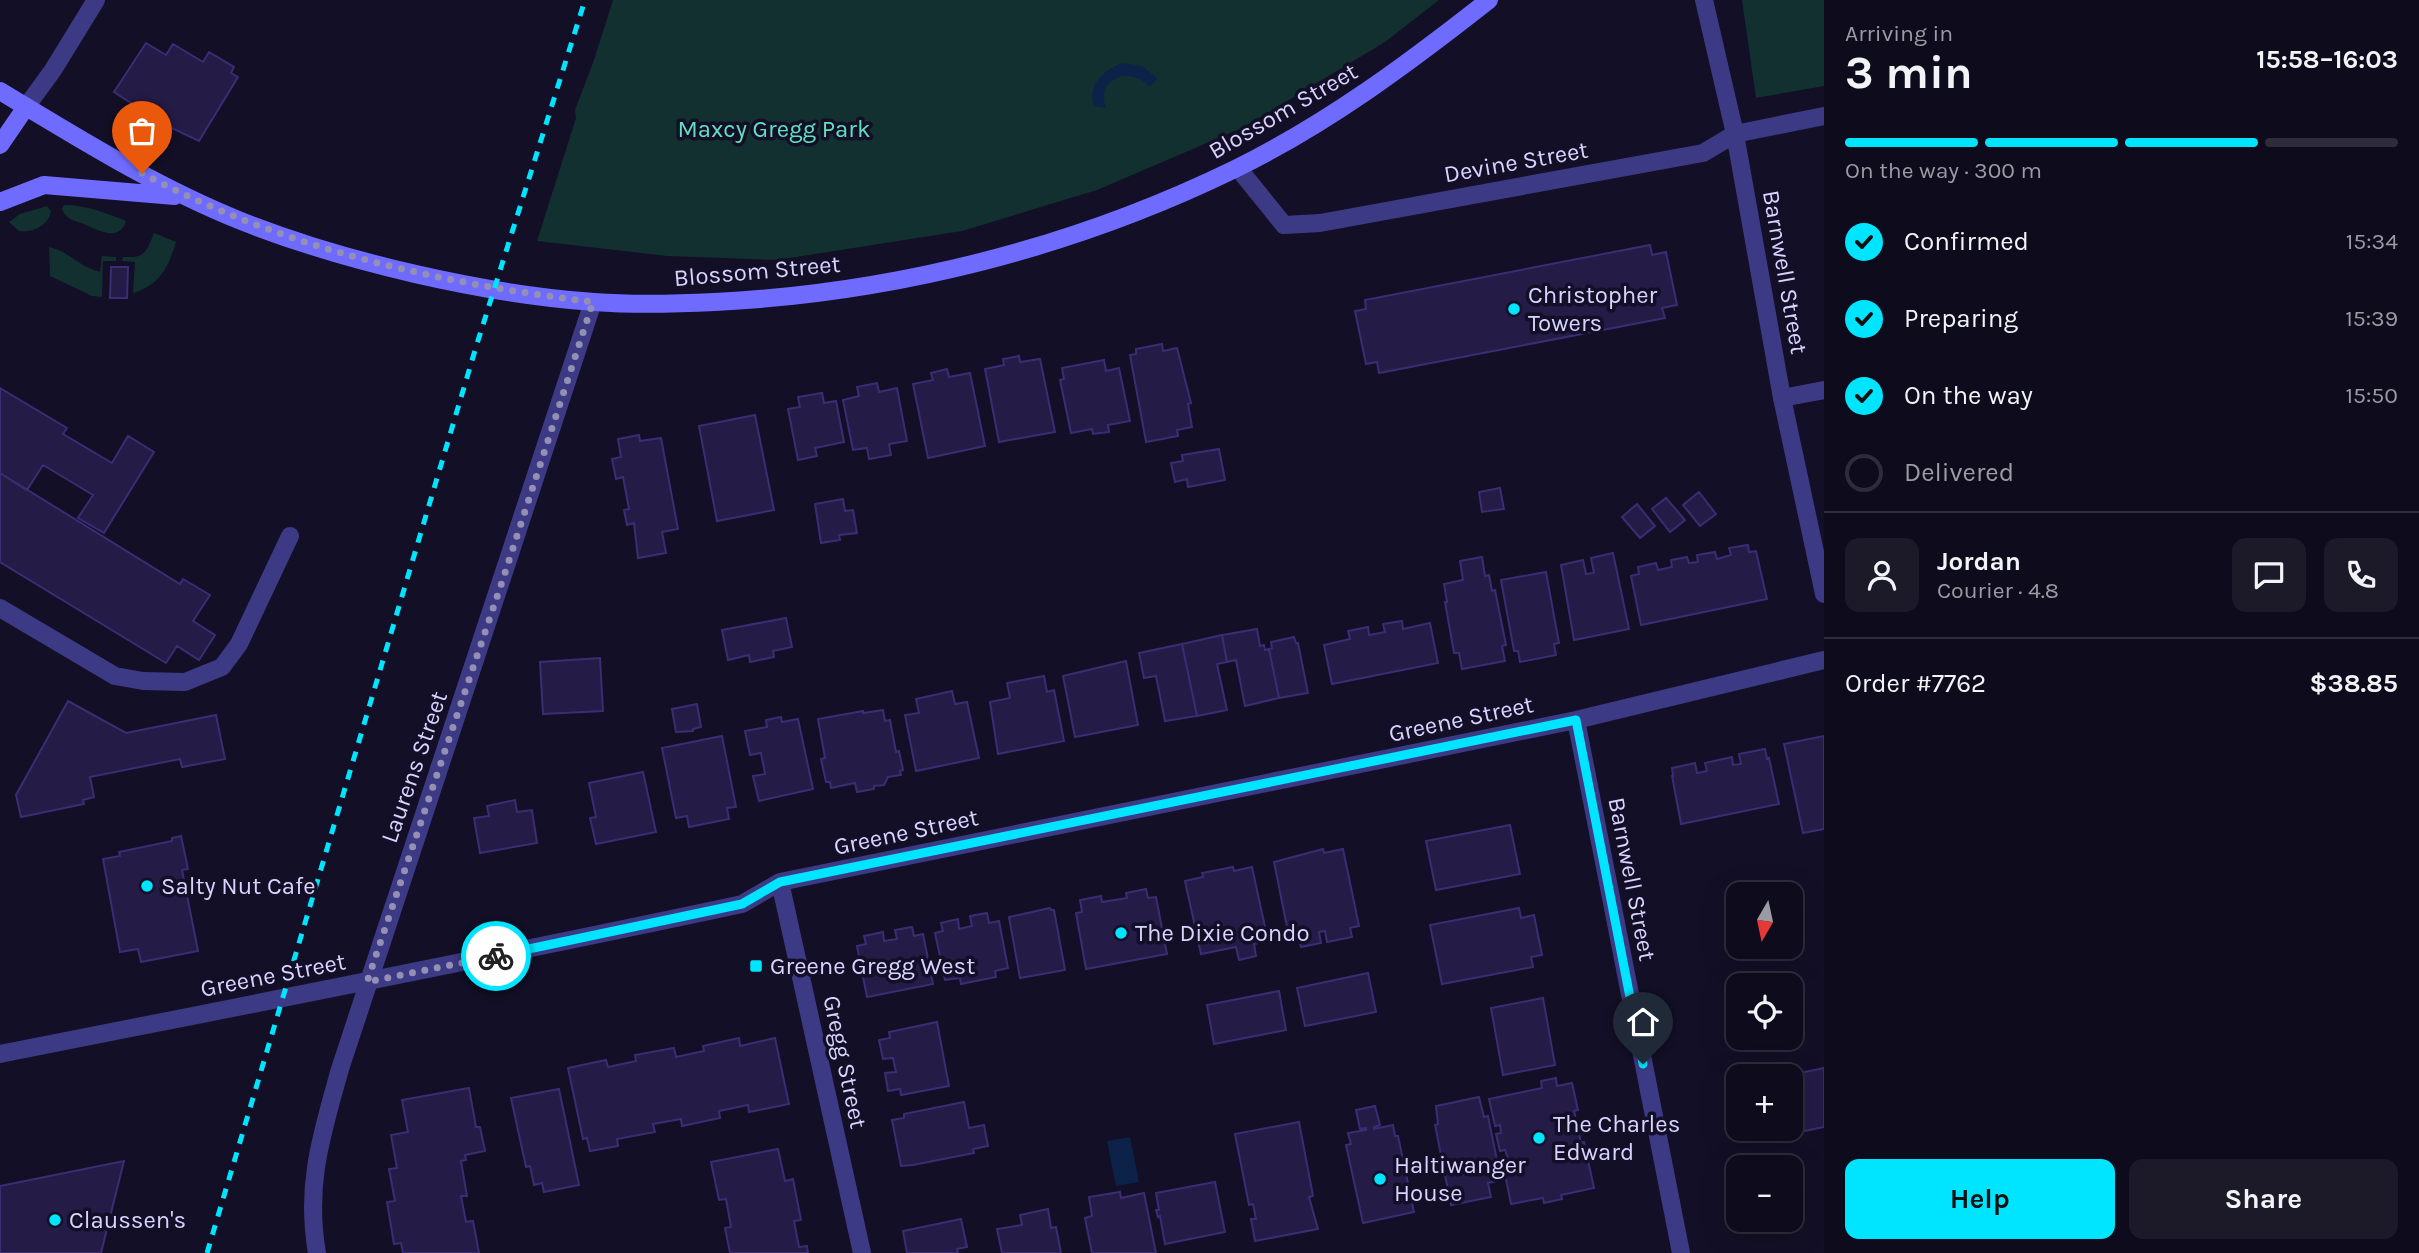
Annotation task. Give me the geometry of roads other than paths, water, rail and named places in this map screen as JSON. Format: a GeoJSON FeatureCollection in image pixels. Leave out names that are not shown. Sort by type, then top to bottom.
{"type":"FeatureCollection","features":[{"type":"Feature","properties":{"kind":"main road","name":"Blossom Street"},"geometry":{"type":"LineString","coordinates":[[0,91],[98,150],[186,197],[244,222],[380,264],[520,293],[593,302],[671,304],[779,299],[890,281],[996,259],[1159,205],[1238,168],[1306,130],[1392,75],[1489,0]]}},
{"type":"Feature","properties":{"kind":"main road"},"geometry":{"type":"LineString","coordinates":[[0,145],[26,107]]}},
{"type":"Feature","properties":{"kind":"main road"},"geometry":{"type":"LineString","coordinates":[[0,202],[44,185],[186,197]]}},
{"type":"Feature","properties":{"kind":"street"},"geometry":{"type":"LineString","coordinates":[[26,107],[96,0]]}},
{"type":"Feature","properties":{"kind":"street","name":"Barnwell Street"},"geometry":{"type":"LineString","coordinates":[[1704,0],[1735,134],[1782,398],[1824,594]]}},
{"type":"Feature","properties":{"kind":"street","name":"Devine Street"},"geometry":{"type":"LineString","coordinates":[[1238,168],[1284,225],[1326,222],[1703,153],[1735,134],[1824,116]]}},
{"type":"Feature","properties":{"kind":"street","name":"Laurens Street"},"geometry":{"type":"LineString","coordinates":[[317,1253],[313,1233],[312,1191],[318,1149],[367,982],[593,302]]}},
{"type":"Feature","properties":{"kind":"street"},"geometry":{"type":"LineString","coordinates":[[1782,398],[1824,390]]}},
{"type":"Feature","properties":{"kind":"street"},"geometry":{"type":"LineString","coordinates":[[0,608],[115,676],[143,681],[185,682],[222,667],[239,644],[290,536]]}},
{"type":"Feature","properties":{"kind":"street","name":"Greene Street"},"geometry":{"type":"LineString","coordinates":[[0,1054],[283,996],[367,982],[742,904],[780,882],[1576,720],[1824,660]]}},
{"type":"Feature","properties":{"kind":"street","name":"Barnwell Street"},"geometry":{"type":"LineString","coordinates":[[1576,720],[1681,1253]]}},
{"type":"Feature","properties":{"kind":"street","name":"Gregg Street"},"geometry":{"type":"LineString","coordinates":[[780,882],[862,1253]]}},
{"type":"Feature","properties":{"kind":"water"},"geometry":{"type":"Polygon","coordinates":[[[1122,63],[1142,66],[1157,78],[1150,87],[1133,77],[1116,78],[1105,89],[1106,108],[1094,106],[1092,98],[1095,85],[1103,74],[1122,63]]]}},
{"type":"Feature","properties":{"kind":"water"},"geometry":{"type":"Polygon","coordinates":[[[1130,1137],[1139,1182],[1116,1186],[1107,1141],[1130,1137]]]}},
{"type":"Feature","properties":{"kind":"railway"},"geometry":{"type":"LineString","coordinates":[[207,1253],[476,347],[585,0]]}},
{"type":"Feature","properties":{"kind":"place","name":"Christopher Towers"},"geometry":{"type":"Point","coordinates":[1514,309]}},
{"type":"Feature","properties":{"kind":"place","name":"Salty Nut Cafe"},"geometry":{"type":"Point","coordinates":[147,886]}},
{"type":"Feature","properties":{"kind":"place","name":"The Dixie Condo"},"geometry":{"type":"Point","coordinates":[1121,933]}},
{"type":"Feature","properties":{"kind":"place","name":"Greene Gregg West"},"geometry":{"type":"Point","coordinates":[756,966]}},
{"type":"Feature","properties":{"kind":"place","name":"The Charles Edward"},"geometry":{"type":"Point","coordinates":[1539,1138]}},
{"type":"Feature","properties":{"kind":"place","name":"Haltiwanger House"},"geometry":{"type":"Point","coordinates":[1380,1179]}},
{"type":"Feature","properties":{"kind":"place","name":"Claussen's"},"geometry":{"type":"Point","coordinates":[55,1220]}},
{"type":"Feature","properties":{"kind":"park label","name":"Maxcy Gregg Park"},"geometry":{"type":"Point","coordinates":[774,129]}}]}
